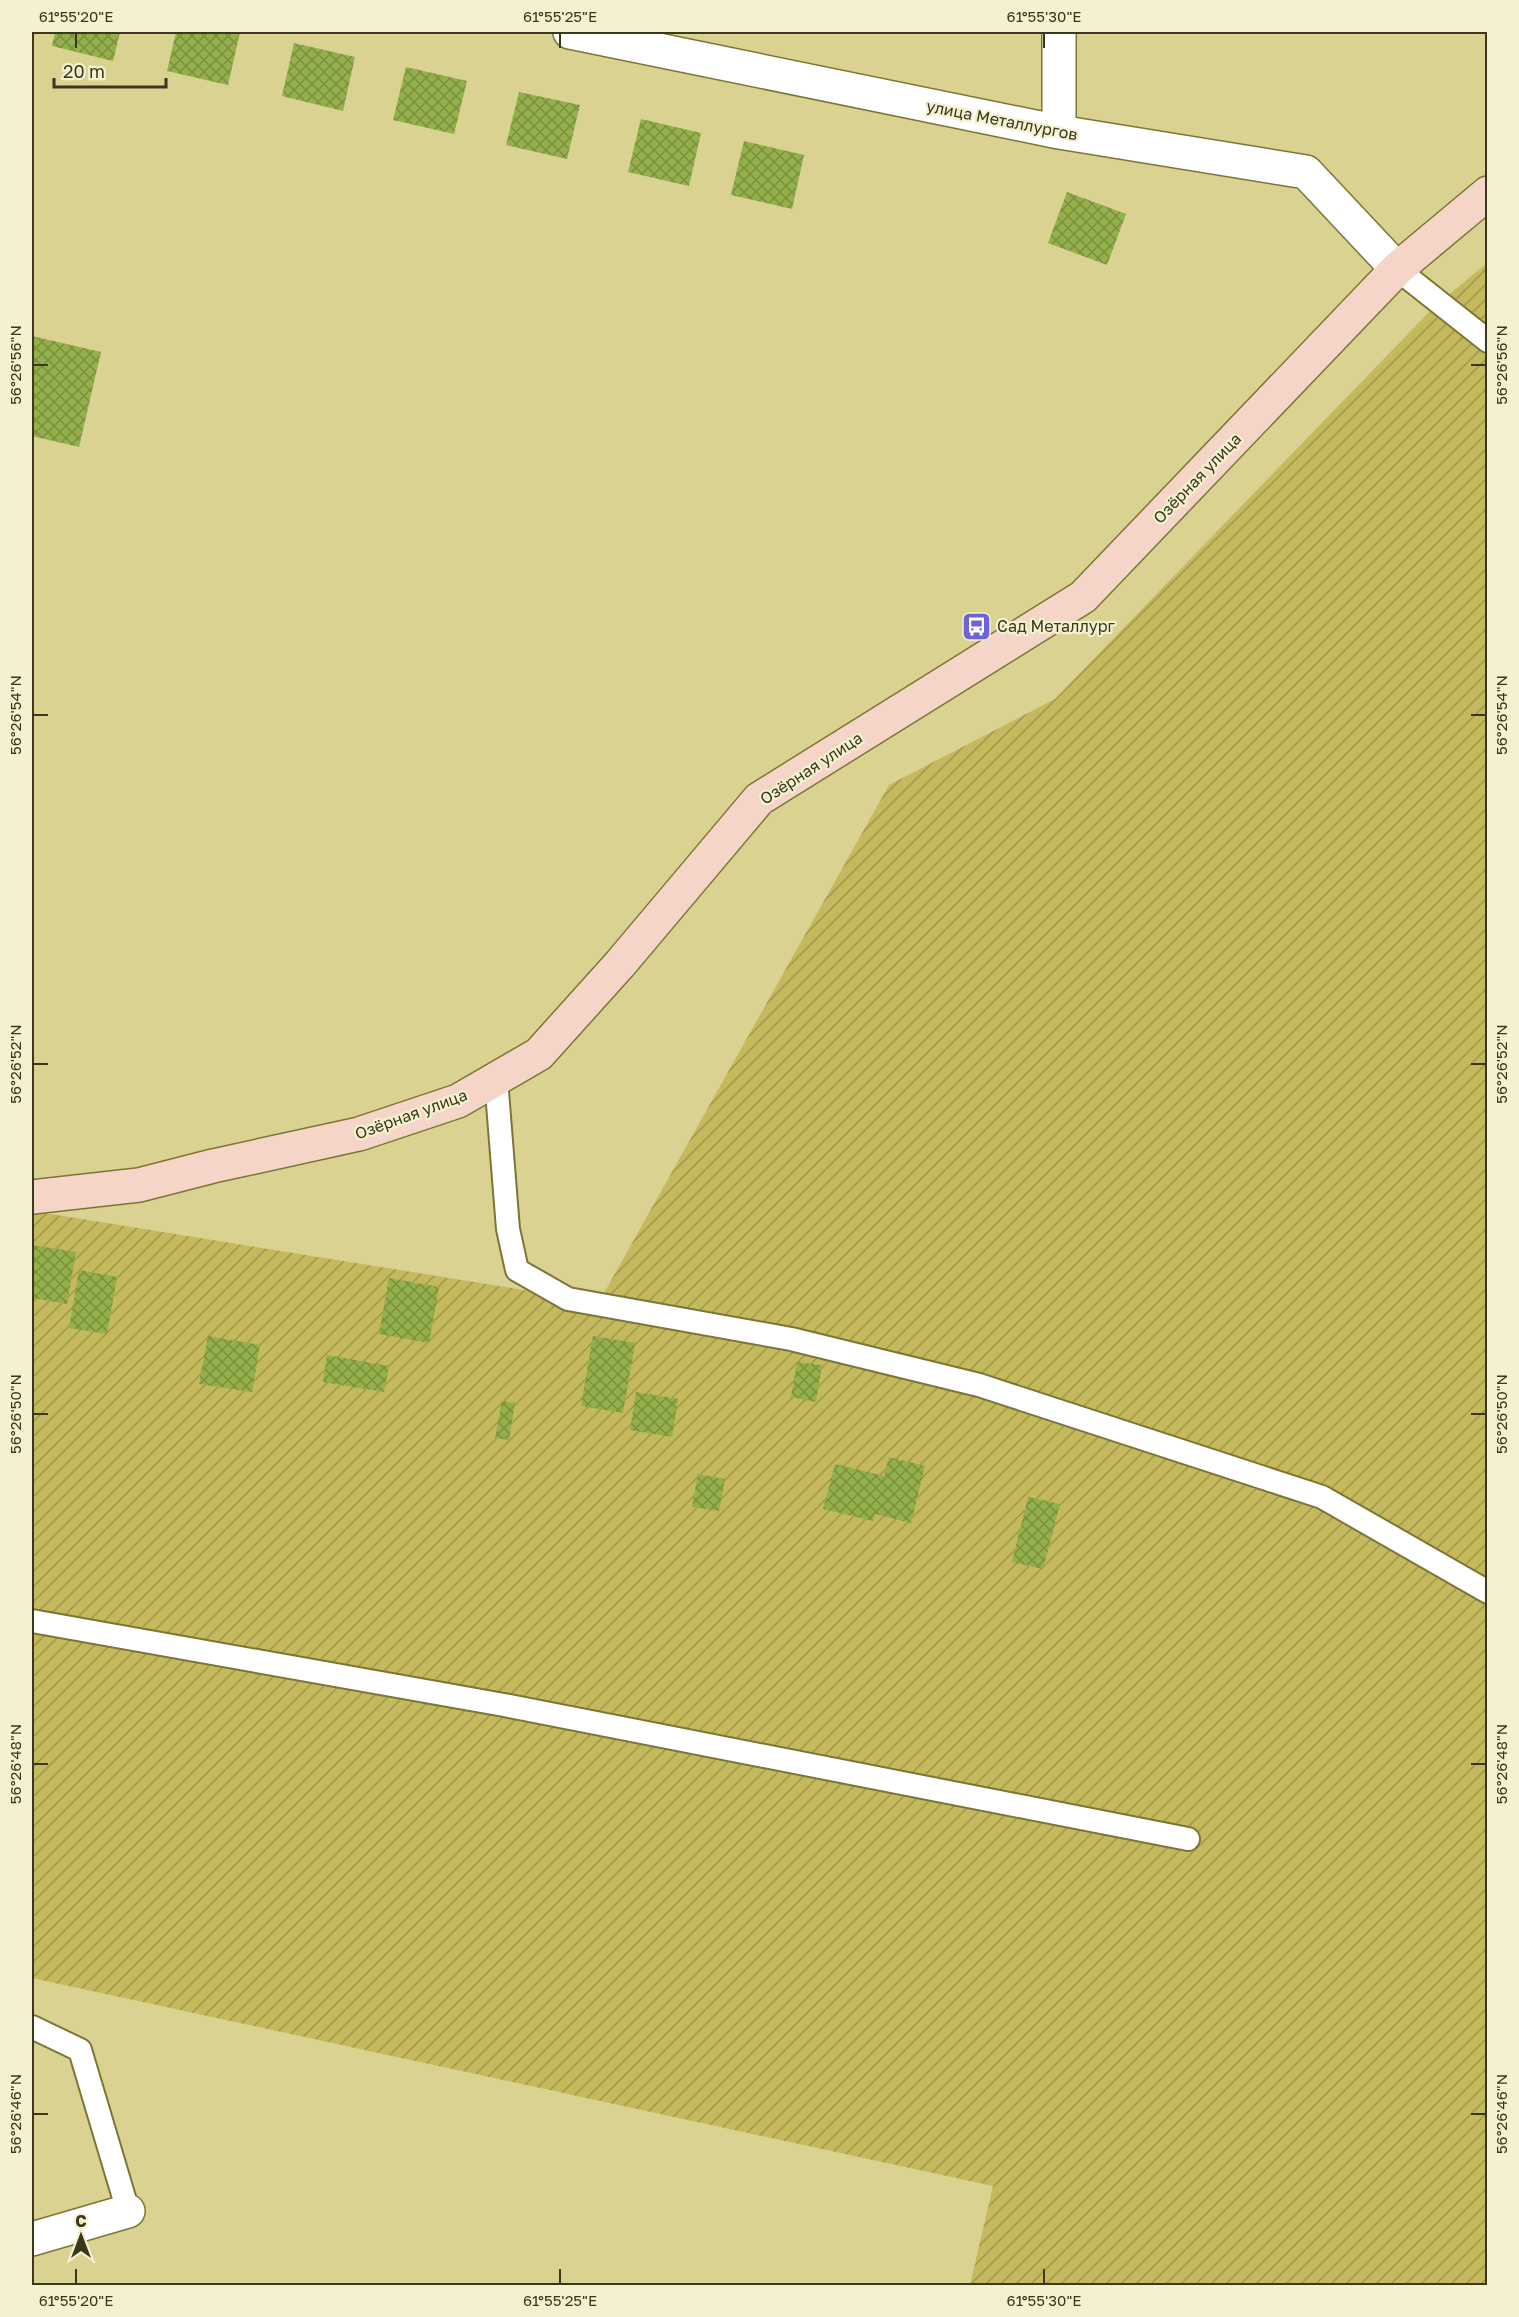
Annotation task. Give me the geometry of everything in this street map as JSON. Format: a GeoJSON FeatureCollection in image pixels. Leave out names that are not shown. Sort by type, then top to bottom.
{"type":"FeatureCollection","features":[{"type":"Feature","properties":{"kind":"street","name":"улица Металлургов"},"geometry":{"type":"LineString","coordinates":[[570,32],[1059,132],[1306,172],[1397,269]]}},
{"type":"Feature","properties":{"kind":"street"},"geometry":{"type":"LineString","coordinates":[[1059,32],[1059,132]]}},
{"type":"Feature","properties":{"kind":"street","name":"Озёрная улица"},"geometry":{"type":"LineString","coordinates":[[32,1197],[139,1185],[359,1134],[458,1101],[539,1054],[620,964],[759,799],[1083,597],[1397,269],[1488,193]]}},
{"type":"Feature","properties":{"kind":"street"},"geometry":{"type":"LineString","coordinates":[[32,2239],[128,2211]]}},
{"type":"Feature","properties":{"kind":"lane"},"geometry":{"type":"LineString","coordinates":[[1397,269],[1488,341]]}},
{"type":"Feature","properties":{"kind":"lane"},"geometry":{"type":"LineString","coordinates":[[496,1079],[508,1229],[517,1270],[568,1299],[791,1340],[979,1385],[1322,1497],[1488,1592]]}},
{"type":"Feature","properties":{"kind":"lane"},"geometry":{"type":"LineString","coordinates":[[32,1621],[504,1705],[1188,1839]]}},
{"type":"Feature","properties":{"kind":"lane"},"geometry":{"type":"LineString","coordinates":[[32,2026],[80,2050],[128,2211]]}},
{"type":"Feature","properties":{"kind":"shaded area"},"geometry":{"type":"Polygon","coordinates":[[[1487,263],[1487,2285],[970,2285],[993,2186],[32,1978],[32,1211],[599,1302],[889,785],[1055,699],[1433,308],[1487,263]]]}},
{"type":"Feature","properties":{"kind":"building"},"geometry":{"type":"Polygon","coordinates":[[[55,32],[120,32],[113,61],[52,46],[55,32]]]}},
{"type":"Feature","properties":{"kind":"building"},"geometry":{"type":"Polygon","coordinates":[[[176,32],[240,32],[228,85],[167,71],[176,32]]]}},
{"type":"Feature","properties":{"kind":"building"},"geometry":{"type":"Polygon","coordinates":[[[294,43],[355,57],[343,111],[282,96],[294,43]]]}},
{"type":"Feature","properties":{"kind":"building"},"geometry":{"type":"Polygon","coordinates":[[[406,67],[467,81],[454,134],[393,120],[406,67]]]}},
{"type":"Feature","properties":{"kind":"building"},"geometry":{"type":"Polygon","coordinates":[[[519,92],[580,105],[567,159],[506,145],[519,92]]]}},
{"type":"Feature","properties":{"kind":"building"},"geometry":{"type":"Polygon","coordinates":[[[641,119],[701,133],[689,186],[628,172],[641,119]]]}},
{"type":"Feature","properties":{"kind":"building"},"geometry":{"type":"Polygon","coordinates":[[[744,141],[804,155],[792,209],[731,195],[744,141]]]}},
{"type":"Feature","properties":{"kind":"building"},"geometry":{"type":"Polygon","coordinates":[[[1067,192],[1126,214],[1107,265],[1048,243],[1067,192]]]}},
{"type":"Feature","properties":{"kind":"building"},"geometry":{"type":"Polygon","coordinates":[[[32,336],[101,352],[79,447],[32,436],[32,336]]]}},
{"type":"Feature","properties":{"kind":"building"},"geometry":{"type":"Polygon","coordinates":[[[32,1245],[76,1252],[67,1304],[32,1298],[32,1245]]]}},
{"type":"Feature","properties":{"kind":"building"},"geometry":{"type":"Polygon","coordinates":[[[79,1270],[117,1277],[107,1334],[69,1328],[79,1270]]]}},
{"type":"Feature","properties":{"kind":"building"},"geometry":{"type":"Polygon","coordinates":[[[389,1278],[439,1287],[429,1343],[379,1334],[389,1278]]]}},
{"type":"Feature","properties":{"kind":"building"},"geometry":{"type":"Polygon","coordinates":[[[208,1336],[260,1345],[252,1392],[199,1384],[208,1336]]]}},
{"type":"Feature","properties":{"kind":"building"},"geometry":{"type":"Polygon","coordinates":[[[593,1336],[635,1343],[623,1413],[581,1406],[593,1336]]]}},
{"type":"Feature","properties":{"kind":"building"},"geometry":{"type":"Polygon","coordinates":[[[327,1355],[389,1366],[384,1392],[323,1382],[327,1355]]]}},
{"type":"Feature","properties":{"kind":"building"},"geometry":{"type":"Polygon","coordinates":[[[797,1362],[822,1365],[816,1402],[791,1397],[797,1362]]]}},
{"type":"Feature","properties":{"kind":"building"},"geometry":{"type":"Polygon","coordinates":[[[636,1392],[678,1399],[672,1437],[630,1430],[636,1392]]]}},
{"type":"Feature","properties":{"kind":"building"},"geometry":{"type":"Polygon","coordinates":[[[502,1401],[515,1403],[509,1440],[495,1438],[502,1401]]]}},
{"type":"Feature","properties":{"kind":"building"},"geometry":{"type":"Polygon","coordinates":[[[889,1457],[925,1466],[911,1523],[875,1514],[873,1521],[823,1509],[835,1464],[884,1476],[889,1457]]]}},
{"type":"Feature","properties":{"kind":"building"},"geometry":{"type":"Polygon","coordinates":[[[698,1474],[725,1479],[719,1511],[692,1507],[698,1474]]]}},
{"type":"Feature","properties":{"kind":"building"},"geometry":{"type":"Polygon","coordinates":[[[1028,1497],[1060,1504],[1043,1569],[1012,1562],[1028,1497]]]}},
{"type":"Feature","properties":{"kind":"place","name":"Сад Металлург"},"geometry":{"type":"Point","coordinates":[976,626]}}]}
